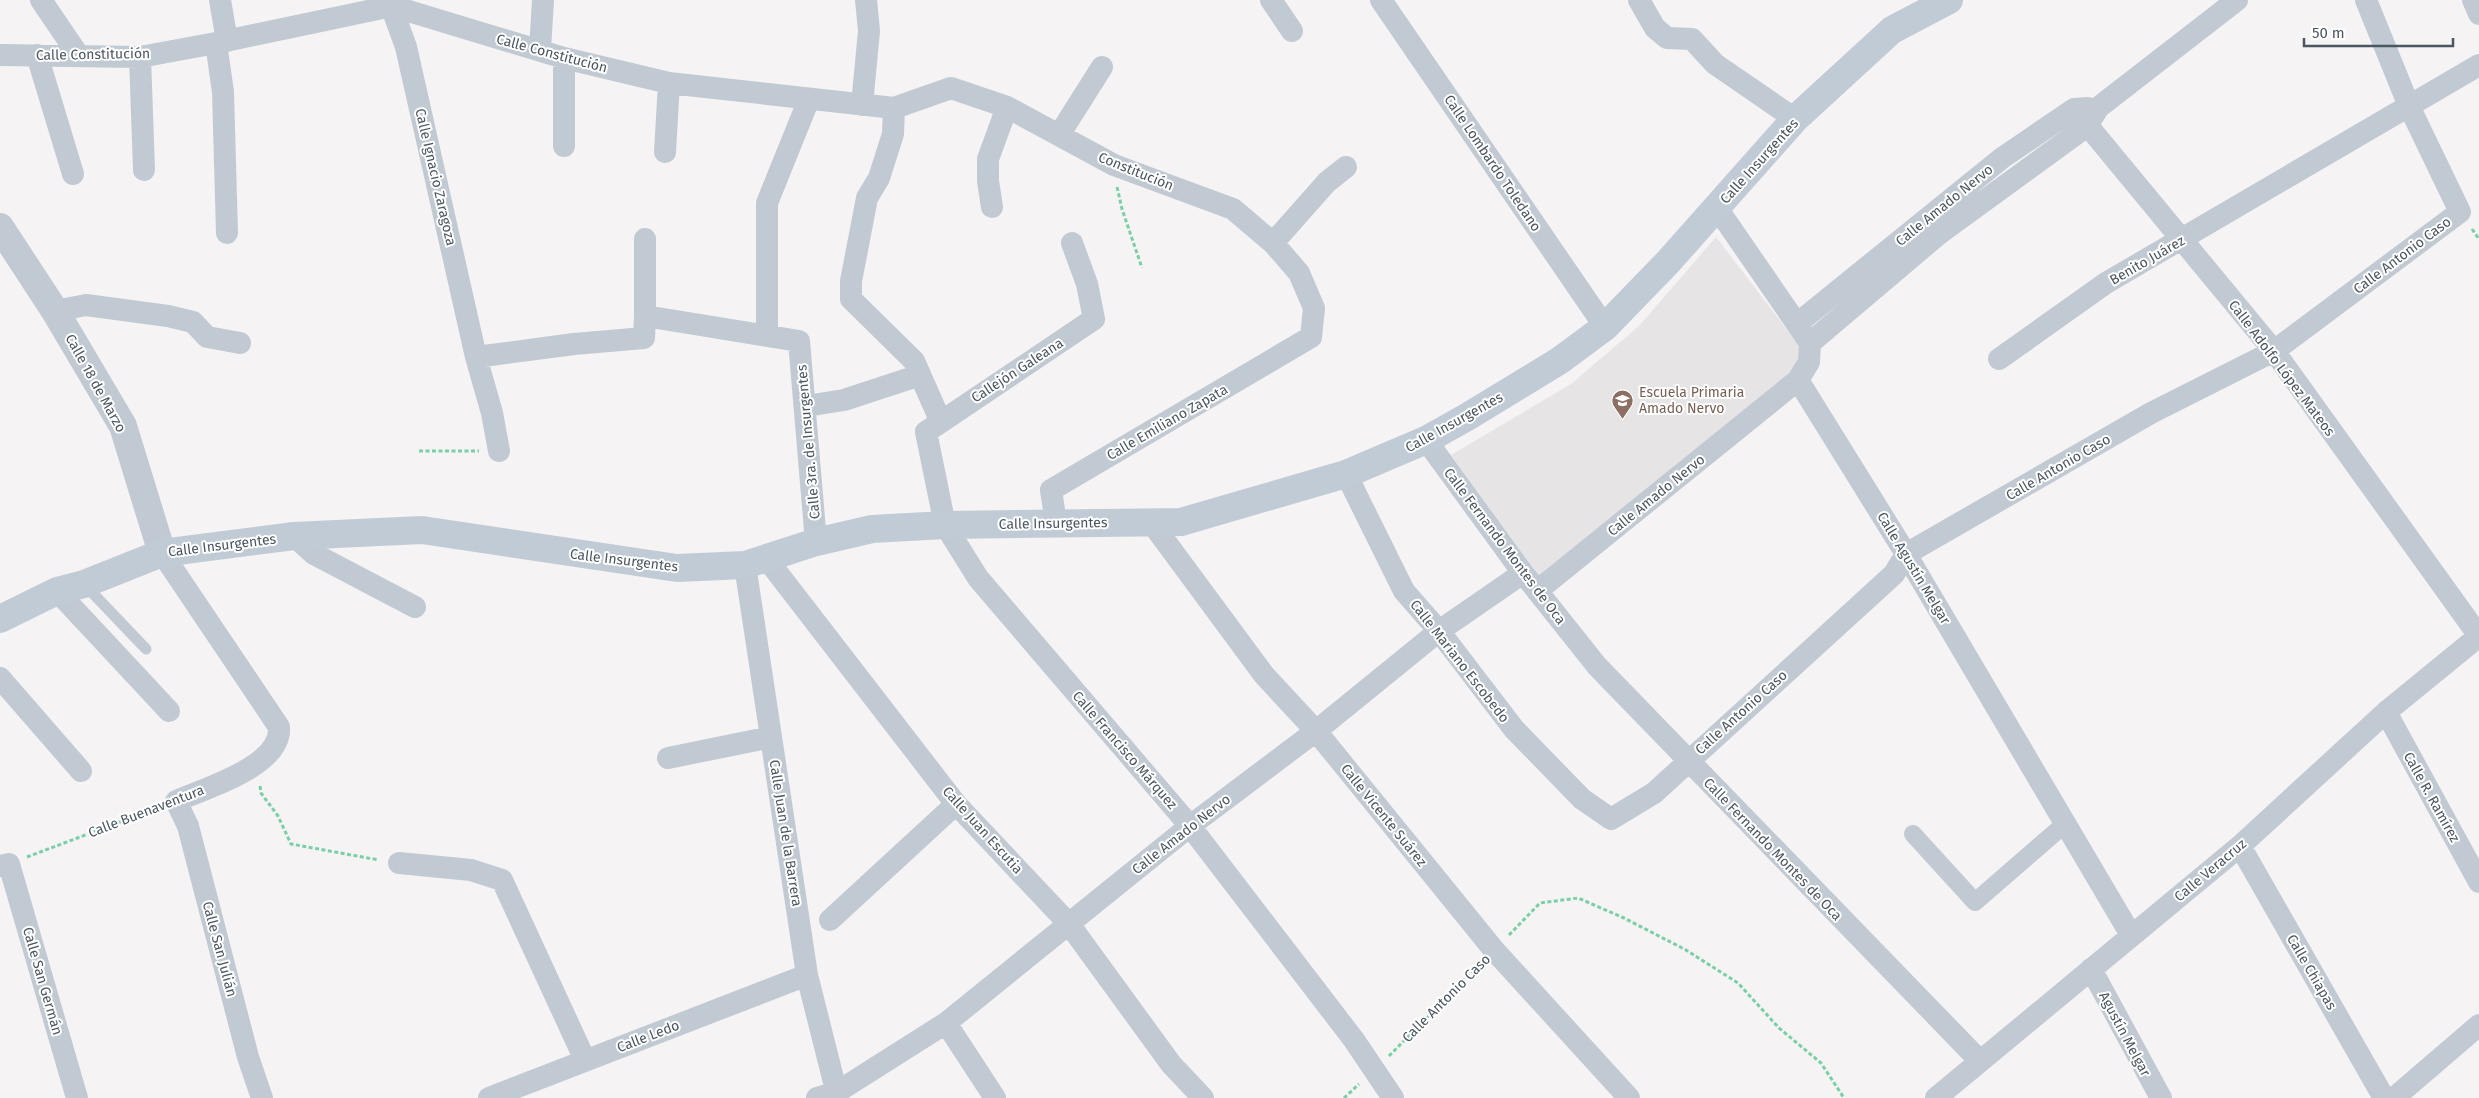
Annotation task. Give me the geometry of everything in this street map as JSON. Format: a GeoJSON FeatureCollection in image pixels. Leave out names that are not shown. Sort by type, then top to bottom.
{"type":"FeatureCollection","features":[{"type":"Feature","properties":{"kind":"main road","name":"Calle Insurgentes"},"geometry":{"type":"LineString","coordinates":[[0,619],[57,591],[84,584],[162,553],[294,536],[422,530],[677,568],[756,562],[816,542],[872,529],[945,525],[1181,522],[1346,474],[1426,440],[1559,361],[1605,327],[1668,262],[1795,119],[1892,30],[1949,0]]}},
{"type":"Feature","properties":{"kind":"street"},"geometry":{"type":"LineString","coordinates":[[41,0],[79,56]]}},
{"type":"Feature","properties":{"kind":"street"},"geometry":{"type":"LineString","coordinates":[[220,0],[227,233]]}},
{"type":"Feature","properties":{"kind":"street"},"geometry":{"type":"LineString","coordinates":[[540,50],[543,0]]}},
{"type":"Feature","properties":{"kind":"street"},"geometry":{"type":"LineString","coordinates":[[862,105],[868,30],[866,0]]}},
{"type":"Feature","properties":{"kind":"street"},"geometry":{"type":"LineString","coordinates":[[1271,0],[1292,32]]}},
{"type":"Feature","properties":{"kind":"street","name":"Calle Lombardo Toledano"},"geometry":{"type":"LineString","coordinates":[[1381,0],[1605,327]]}},
{"type":"Feature","properties":{"kind":"street"},"geometry":{"type":"LineString","coordinates":[[1639,0],[1655,28],[1667,38],[1692,39],[1715,64],[1795,119]]}},
{"type":"Feature","properties":{"kind":"street","name":"Calle Amado Nervo"},"geometry":{"type":"LineString","coordinates":[[1798,323],[2080,117],[2099,107],[2238,0]]}},
{"type":"Feature","properties":{"kind":"street"},"geometry":{"type":"LineString","coordinates":[[2366,0],[2409,106]]}},
{"type":"Feature","properties":{"kind":"street"},"geometry":{"type":"LineString","coordinates":[[2473,0],[2479,14]]}},
{"type":"Feature","properties":{"kind":"street","name":"Calle Constitución"},"geometry":{"type":"LineString","coordinates":[[0,55],[140,57],[222,42],[391,3],[564,58],[669,83],[894,108]]}},
{"type":"Feature","properties":{"kind":"street","name":"Calle Ignacio Zaragoza"},"geometry":{"type":"LineString","coordinates":[[391,3],[406,47],[476,357],[492,412],[499,451]]}},
{"type":"Feature","properties":{"kind":"street"},"geometry":{"type":"LineString","coordinates":[[37,55],[73,174]]}},
{"type":"Feature","properties":{"kind":"street"},"geometry":{"type":"LineString","coordinates":[[140,57],[144,170]]}},
{"type":"Feature","properties":{"kind":"street"},"geometry":{"type":"LineString","coordinates":[[564,58],[564,146]]}},
{"type":"Feature","properties":{"kind":"street","name":"Benito Juárez"},"geometry":{"type":"LineString","coordinates":[[1999,359],[2106,283],[2302,171],[2479,65]]}},
{"type":"Feature","properties":{"kind":"street"},"geometry":{"type":"LineString","coordinates":[[1059,135],[1102,67]]}},
{"type":"Feature","properties":{"kind":"street"},"geometry":{"type":"LineString","coordinates":[[665,152],[669,83]]}},
{"type":"Feature","properties":{"kind":"street","name":"Constitución"},"geometry":{"type":"LineString","coordinates":[[894,108],[951,88],[1008,107],[1114,164],[1233,209],[1273,243],[1299,273],[1314,308],[1311,337]]}},
{"type":"Feature","properties":{"kind":"street"},"geometry":{"type":"LineString","coordinates":[[645,316],[767,334],[767,203],[809,99]]}},
{"type":"Feature","properties":{"kind":"street","name":"Calle Antonio Caso"},"geometry":{"type":"LineString","coordinates":[[1611,819],[1654,794],[1687,761],[1894,574],[1906,554],[2151,413],[2274,352],[2460,212],[2409,106]]}},
{"type":"Feature","properties":{"kind":"street"},"geometry":{"type":"LineString","coordinates":[[992,207],[988,181],[988,159],[1008,107]]}},
{"type":"Feature","properties":{"kind":"street"},"geometry":{"type":"LineString","coordinates":[[894,108],[892,134],[879,178],[867,198],[851,281],[851,299],[914,361],[940,420],[926,432],[945,525]]}},
{"type":"Feature","properties":{"kind":"street","name":"Calle Adolfo López Mateos"},"geometry":{"type":"LineString","coordinates":[[2080,117],[2274,352],[2479,636]]}},
{"type":"Feature","properties":{"kind":"street"},"geometry":{"type":"LineString","coordinates":[[1273,243],[1327,182],[1346,167]]}},
{"type":"Feature","properties":{"kind":"street"},"geometry":{"type":"LineString","coordinates":[[1717,208],[1810,343],[1809,362],[1798,380]]}},
{"type":"Feature","properties":{"kind":"street","name":"Calle Amado Nervo"},"geometry":{"type":"LineString","coordinates":[[1810,343],[1945,216]]}},
{"type":"Feature","properties":{"kind":"street","name":"Calle 18 de Marzo"},"geometry":{"type":"LineString","coordinates":[[0,227],[55,311],[123,426],[162,553]]}},
{"type":"Feature","properties":{"kind":"street"},"geometry":{"type":"LineString","coordinates":[[476,357],[574,344],[644,338],[645,239]]}},
{"type":"Feature","properties":{"kind":"street","name":"Callejón Galeana"},"geometry":{"type":"LineString","coordinates":[[940,420],[1094,319],[1087,284],[1072,242]]}},
{"type":"Feature","properties":{"kind":"street"},"geometry":{"type":"LineString","coordinates":[[55,311],[86,305],[168,316],[193,322],[207,337],[240,343]]}},
{"type":"Feature","properties":{"kind":"street","name":"Calle 3ra. de Insurgentes"},"geometry":{"type":"LineString","coordinates":[[767,334],[799,341],[816,542]]}},
{"type":"Feature","properties":{"kind":"street","name":"Calle Emiliano Zapata"},"geometry":{"type":"LineString","coordinates":[[1056,523],[1051,490],[1311,337]]}},
{"type":"Feature","properties":{"kind":"street"},"geometry":{"type":"LineString","coordinates":[[806,406],[844,400],[920,376]]}},
{"type":"Feature","properties":{"kind":"street","name":"Calle Amado Nervo"},"geometry":{"type":"LineString","coordinates":[[1537,591],[1798,380]]}},
{"type":"Feature","properties":{"kind":"street","name":"Calle Agustín Melgar"},"geometry":{"type":"LineString","coordinates":[[1798,380],[1906,554],[2131,935]]}},
{"type":"Feature","properties":{"kind":"street","name":"Calle Fernando Montes de Oca"},"geometry":{"type":"LineString","coordinates":[[1426,440],[1523,574],[1597,666],[1687,761],[1980,1061]]}},
{"type":"Feature","properties":{"kind":"street","name":"Calle Mariano Escobedo"},"geometry":{"type":"LineString","coordinates":[[1346,474],[1404,591],[1438,631],[1514,729],[1582,799],[1611,819]]}},
{"type":"Feature","properties":{"kind":"street","name":"Calle Vicente Suárez"},"geometry":{"type":"LineString","coordinates":[[1151,522],[1264,675],[1316,731],[1494,950],[1629,1098]]}},
{"type":"Feature","properties":{"kind":"street","name":"Calle Francisco Márquez"},"geometry":{"type":"LineString","coordinates":[[945,525],[978,578],[1190,826],[1374,1070],[1393,1098]]}},
{"type":"Feature","properties":{"kind":"street"},"geometry":{"type":"LineString","coordinates":[[294,536],[314,554],[415,607]]}},
{"type":"Feature","properties":{"kind":"street","name":"Calle Buenaventura"},"geometry":{"type":"LineString","coordinates":[[162,553],[256,691],[279,727],[280,737],[274,747],[256,766],[176,801]]}},
{"type":"Feature","properties":{"kind":"street","name":"Calle Juan de la Barrera"},"geometry":{"type":"LineString","coordinates":[[756,562],[771,737],[808,975],[831,1096]]}},
{"type":"Feature","properties":{"kind":"street","name":"Calle Juan Escutia"},"geometry":{"type":"LineString","coordinates":[[756,562],[956,804],[1069,924],[1171,1064],[1203,1098]]}},
{"type":"Feature","properties":{"kind":"street","name":"Calle Amado Nervo"},"geometry":{"type":"LineString","coordinates":[[831,1096],[946,1022],[1190,826],[1316,731],[1438,631],[1523,574]]}},
{"type":"Feature","properties":{"kind":"street"},"geometry":{"type":"LineString","coordinates":[[57,591],[169,711]]}},
{"type":"Feature","properties":{"kind":"street","name":"Calle Veracruz"},"geometry":{"type":"LineString","coordinates":[[1937,1098],[2240,846],[2386,712],[2479,636]]}},
{"type":"Feature","properties":{"kind":"street"},"geometry":{"type":"LineString","coordinates":[[0,678],[80,770]]}},
{"type":"Feature","properties":{"kind":"street","name":"Calle R. Ramírez"},"geometry":{"type":"LineString","coordinates":[[2386,712],[2479,882]]}},
{"type":"Feature","properties":{"kind":"street"},"geometry":{"type":"LineString","coordinates":[[668,758],[771,737]]}},
{"type":"Feature","properties":{"kind":"street","name":"Calle San Julián"},"geometry":{"type":"LineString","coordinates":[[176,801],[188,826],[248,1057],[262,1098]]}},
{"type":"Feature","properties":{"kind":"street"},"geometry":{"type":"LineString","coordinates":[[830,920],[956,804]]}},
{"type":"Feature","properties":{"kind":"street"},"geometry":{"type":"LineString","coordinates":[[1912,834],[1975,902],[2066,823]]}},
{"type":"Feature","properties":{"kind":"street","name":"Calle Chiapas"},"geometry":{"type":"LineString","coordinates":[[2240,846],[2384,1098]]}},
{"type":"Feature","properties":{"kind":"street"},"geometry":{"type":"LineString","coordinates":[[399,863],[471,870],[502,880],[584,1060]]}},
{"type":"Feature","properties":{"kind":"street","name":"Calle San Germán"},"geometry":{"type":"LineString","coordinates":[[4,864],[77,1098]]}},
{"type":"Feature","properties":{"kind":"street","name":"Agustín Melgar"},"geometry":{"type":"LineString","coordinates":[[2091,969],[2161,1098]]}},
{"type":"Feature","properties":{"kind":"street","name":"Calle Ledo"},"geometry":{"type":"LineString","coordinates":[[489,1098],[808,975]]}},
{"type":"Feature","properties":{"kind":"street"},"geometry":{"type":"LineString","coordinates":[[946,1022],[995,1098]]}},
{"type":"Feature","properties":{"kind":"street"},"geometry":{"type":"LineString","coordinates":[[2394,1098],[2479,1024]]}},
{"type":"Feature","properties":{"kind":"lane"},"geometry":{"type":"LineString","coordinates":[[84,584],[146,648]]}},
{"type":"Feature","properties":{"kind":"path"},"geometry":{"type":"LineString","coordinates":[[1114,164],[1122,209],[1142,268]]}},
{"type":"Feature","properties":{"kind":"path"},"geometry":{"type":"LineString","coordinates":[[419,451],[499,451]]}},
{"type":"Feature","properties":{"kind":"path"},"geometry":{"type":"LineString","coordinates":[[256,766],[261,793],[278,816],[291,844],[399,863]]}},
{"type":"Feature","properties":{"kind":"path","name":"Calle Buenaventura"},"geometry":{"type":"LineString","coordinates":[[4,864],[176,801]]}},
{"type":"Feature","properties":{"kind":"path","name":"Calle Antonio Caso"},"geometry":{"type":"LineString","coordinates":[[1344,1098],[1540,903],[1578,898],[1686,950],[1738,983],[1779,1028],[1821,1064],[1844,1098]]}},
{"type":"Feature","properties":{"kind":"shaded area","name":"Escuela Primaria Amado Nervo"},"geometry":{"type":"Polygon","coordinates":[[[1716,237],[1801,348],[1794,370],[1541,579],[1451,455],[1571,384],[1639,326],[1716,237]]]}},
{"type":"Feature","properties":{"kind":"place","name":"Escuela Primaria Amado Nervo"},"geometry":{"type":"Point","coordinates":[1623,419]}}]}
